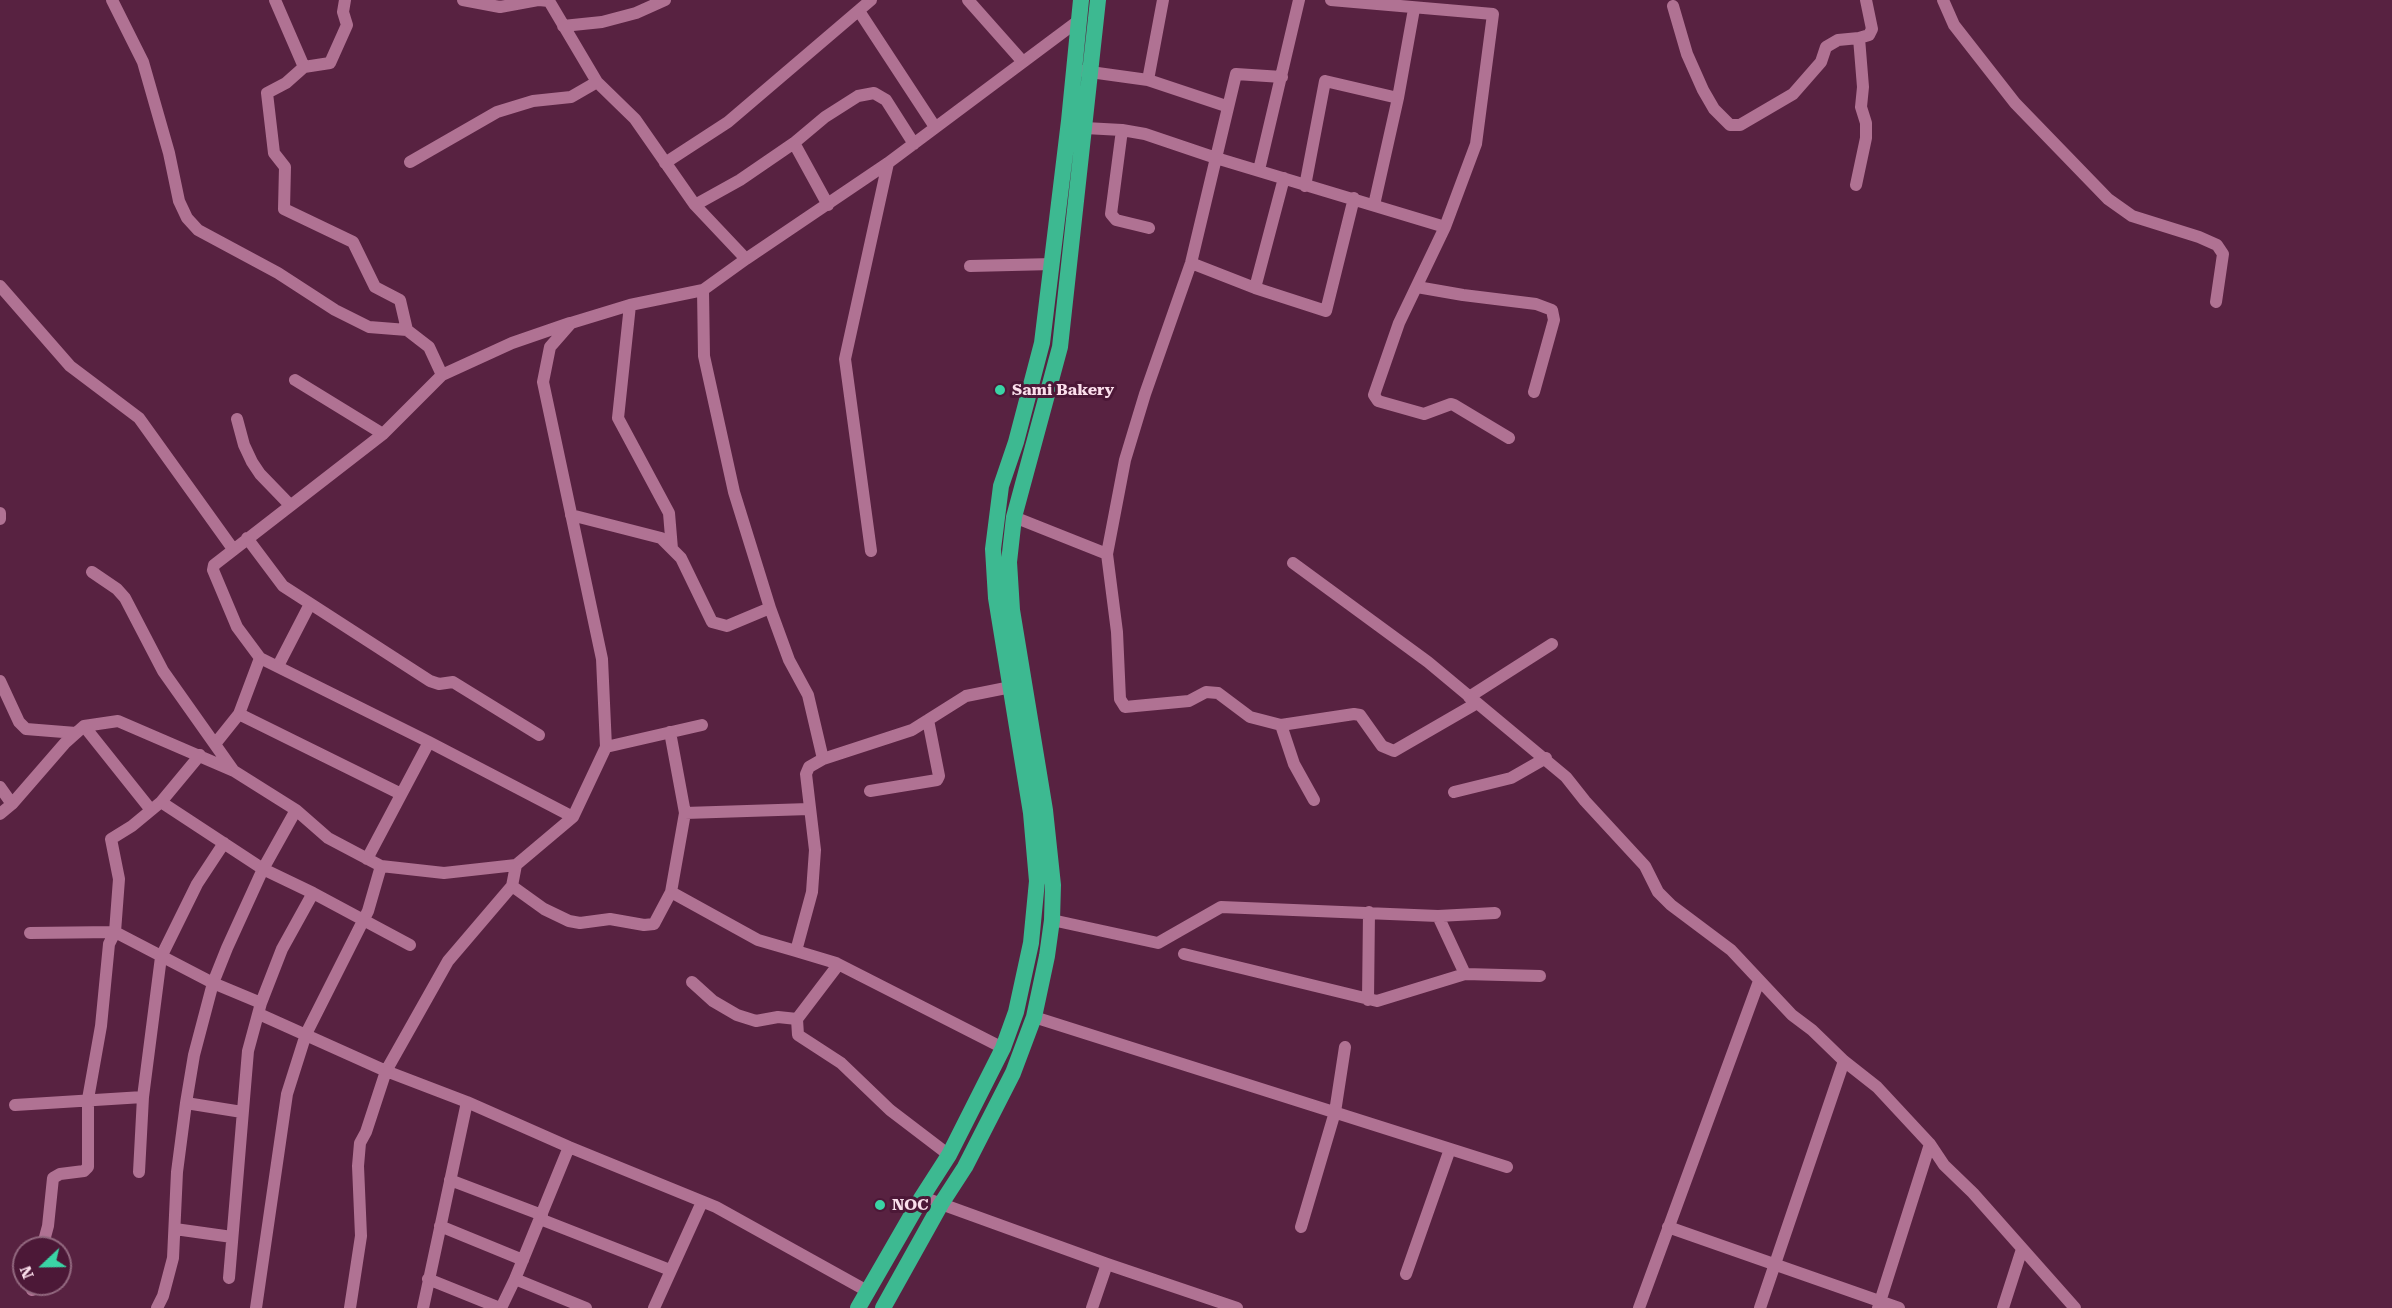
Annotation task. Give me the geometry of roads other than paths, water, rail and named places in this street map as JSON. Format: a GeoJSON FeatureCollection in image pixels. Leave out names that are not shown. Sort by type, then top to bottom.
{"type":"FeatureCollection","features":[{"type":"Feature","properties":{"kind":"highway"},"geometry":{"type":"LineString","coordinates":[[883,1308],[941,1204],[965,1167],[1013,1073],[1034,1017],[1047,956],[1052,920],[1053,885],[1011,687],[996,598],[993,549],[1001,486],[1016,442],[1042,343],[1053,264],[1081,0]]}},
{"type":"Feature","properties":{"kind":"highway"},"geometry":{"type":"LineString","coordinates":[[858,1308],[949,1155],[1003,1048],[1025,977],[1036,911],[1038,811],[1012,610],[1010,562],[1014,517],[1060,347],[1098,0]]}},
{"type":"Feature","properties":{"kind":"street"},"geometry":{"type":"LineString","coordinates":[[112,0],[143,62],[169,153],[179,201],[187,218],[198,230],[278,273],[335,310],[369,327],[407,330],[429,347],[442,375]]}},
{"type":"Feature","properties":{"kind":"street"},"geometry":{"type":"LineString","coordinates":[[275,0],[304,67]]}},
{"type":"Feature","properties":{"kind":"street"},"geometry":{"type":"LineString","coordinates":[[345,0],[343,12],[347,25],[330,63],[304,67],[286,83],[267,93],[274,153],[285,167],[284,209],[353,242],[375,287],[400,300],[407,330]]}},
{"type":"Feature","properties":{"kind":"street"},"geometry":{"type":"LineString","coordinates":[[463,0],[500,7],[538,0],[549,1],[597,82],[635,119],[695,205],[746,259]]}},
{"type":"Feature","properties":{"kind":"street"},"geometry":{"type":"LineString","coordinates":[[563,26],[602,22],[636,13],[665,0]]}},
{"type":"Feature","properties":{"kind":"street"},"geometry":{"type":"LineString","coordinates":[[665,163],[729,122],[871,0]]}},
{"type":"Feature","properties":{"kind":"street"},"geometry":{"type":"LineString","coordinates":[[968,0],[1023,62]]}},
{"type":"Feature","properties":{"kind":"street"},"geometry":{"type":"LineString","coordinates":[[1148,80],[1163,0]]}},
{"type":"Feature","properties":{"kind":"street"},"geometry":{"type":"LineString","coordinates":[[1259,170],[1299,0]]}},
{"type":"Feature","properties":{"kind":"street"},"geometry":{"type":"LineString","coordinates":[[1331,0],[1414,9],[1493,14],[1476,144],[1445,227],[1399,323],[1374,395],[1378,401],[1424,414],[1454,405],[1509,438]]}},
{"type":"Feature","properties":{"kind":"street"},"geometry":{"type":"LineString","coordinates":[[1673,6],[1687,54],[1703,90],[1714,109],[1730,124],[1740,125],[1793,94],[1821,63],[1826,47],[1838,40],[1869,35],[1872,29],[1866,0]]}},
{"type":"Feature","properties":{"kind":"street"},"geometry":{"type":"LineString","coordinates":[[1943,0],[1954,25],[2015,103],[2108,199],[2132,216],[2217,245],[2223,254],[2216,302]]}},
{"type":"Feature","properties":{"kind":"street"},"geometry":{"type":"LineString","coordinates":[[1374,205],[1398,98],[1414,9]]}},
{"type":"Feature","properties":{"kind":"street"},"geometry":{"type":"LineString","coordinates":[[859,11],[935,127]]}},
{"type":"Feature","properties":{"kind":"street"},"geometry":{"type":"LineString","coordinates":[[573,817],[260,657],[237,627],[213,570],[214,565],[289,504],[384,434],[442,375],[512,343],[571,323],[630,305],[703,290],[888,163],[1078,21]]}},
{"type":"Feature","properties":{"kind":"street"},"geometry":{"type":"LineString","coordinates":[[1856,185],[1866,138],[1866,123],[1861,107],[1863,87],[1859,38]]}},
{"type":"Feature","properties":{"kind":"street"},"geometry":{"type":"LineString","coordinates":[[1073,69],[1148,80],[1226,106]]}},
{"type":"Feature","properties":{"kind":"street"},"geometry":{"type":"LineString","coordinates":[[1282,77],[1236,74],[1226,106],[1191,263],[1145,394],[1125,460],[1107,554],[1117,632],[1120,699],[1125,707],[1189,701],[1206,692],[1218,693],[1250,717],[1281,725],[1360,715],[1382,746],[1394,751],[1473,700],[1552,644]]}},
{"type":"Feature","properties":{"kind":"street"},"geometry":{"type":"LineString","coordinates":[[1305,186],[1325,81],[1398,98]]}},
{"type":"Feature","properties":{"kind":"street"},"geometry":{"type":"LineString","coordinates":[[410,162],[497,112],[533,101],[571,97],[597,82]]}},
{"type":"Feature","properties":{"kind":"street"},"geometry":{"type":"LineString","coordinates":[[695,205],[740,180],[794,143],[825,117],[858,96],[874,93],[886,100],[914,144]]}},
{"type":"Feature","properties":{"kind":"street"},"geometry":{"type":"LineString","coordinates":[[1085,128],[1146,134],[1305,186],[1354,198],[1445,227]]}},
{"type":"Feature","properties":{"kind":"street"},"geometry":{"type":"LineString","coordinates":[[1122,130],[1111,214],[1116,220],[1149,228]]}},
{"type":"Feature","properties":{"kind":"street"},"geometry":{"type":"LineString","coordinates":[[794,143],[828,205]]}},
{"type":"Feature","properties":{"kind":"street"},"geometry":{"type":"LineString","coordinates":[[872,551],[844,359],[888,163]]}},
{"type":"Feature","properties":{"kind":"street"},"geometry":{"type":"LineString","coordinates":[[1255,288],[1284,178]]}},
{"type":"Feature","properties":{"kind":"street"},"geometry":{"type":"LineString","coordinates":[[1191,263],[1255,288],[1326,311],[1354,198]]}},
{"type":"Feature","properties":{"kind":"street"},"geometry":{"type":"LineString","coordinates":[[970,266],[1053,264]]}},
{"type":"Feature","properties":{"kind":"street"},"geometry":{"type":"LineString","coordinates":[[0,286],[70,366],[139,418],[232,549]]}},
{"type":"Feature","properties":{"kind":"street"},"geometry":{"type":"LineString","coordinates":[[1417,287],[1536,304],[1552,310],[1554,320],[1534,392]]}},
{"type":"Feature","properties":{"kind":"street"},"geometry":{"type":"LineString","coordinates":[[703,290],[704,356],[734,492],[770,608],[789,660],[808,695],[822,759]]}},
{"type":"Feature","properties":{"kind":"street"},"geometry":{"type":"LineString","coordinates":[[630,305],[618,418],[669,513],[672,549]]}},
{"type":"Feature","properties":{"kind":"street"},"geometry":{"type":"LineString","coordinates":[[0,681],[19,722],[26,729],[80,729],[118,721],[234,771],[296,810],[328,838],[381,866],[444,873],[516,865],[573,817],[606,747],[602,659],[543,382],[550,347],[571,323]]}},
{"type":"Feature","properties":{"kind":"street"},"geometry":{"type":"LineString","coordinates":[[295,380],[384,434]]}},
{"type":"Feature","properties":{"kind":"street"},"geometry":{"type":"LineString","coordinates":[[237,419],[244,445],[252,462],[260,474],[289,504]]}},
{"type":"Feature","properties":{"kind":"street"},"geometry":{"type":"LineString","coordinates":[[0,513],[0,519]]}},
{"type":"Feature","properties":{"kind":"street"},"geometry":{"type":"LineString","coordinates":[[571,515],[661,538],[681,558],[712,622],[727,626],[770,608]]}},
{"type":"Feature","properties":{"kind":"street"},"geometry":{"type":"LineString","coordinates":[[1014,517],[1107,554]]}},
{"type":"Feature","properties":{"kind":"street"},"geometry":{"type":"LineString","coordinates":[[246,538],[283,586],[430,681],[439,684],[453,682],[539,735]]}},
{"type":"Feature","properties":{"kind":"street"},"geometry":{"type":"LineString","coordinates":[[1293,563],[1428,662],[1566,777],[1585,801],[1646,866],[1658,892],[1671,905],[1731,950],[1792,1015],[1877,1087],[1930,1144],[1944,1165],[1973,1193],[2075,1308]]}},
{"type":"Feature","properties":{"kind":"street"},"geometry":{"type":"LineString","coordinates":[[92,572],[117,589],[125,598],[163,671],[234,771]]}},
{"type":"Feature","properties":{"kind":"street"},"geometry":{"type":"LineString","coordinates":[[278,666],[310,604]]}},
{"type":"Feature","properties":{"kind":"street"},"geometry":{"type":"LineString","coordinates":[[215,744],[239,714],[260,657]]}},
{"type":"Feature","properties":{"kind":"street"},"geometry":{"type":"LineString","coordinates":[[796,951],[812,892],[815,850],[806,774],[809,767],[822,759],[912,730],[966,696],[1011,687]]}},
{"type":"Feature","properties":{"kind":"street"},"geometry":{"type":"LineString","coordinates":[[239,714],[401,794]]}},
{"type":"Feature","properties":{"kind":"street"},"geometry":{"type":"LineString","coordinates":[[870,791],[937,780],[939,776],[928,720]]}},
{"type":"Feature","properties":{"kind":"street"},"geometry":{"type":"LineString","coordinates":[[606,747],[702,724]]}},
{"type":"Feature","properties":{"kind":"street"},"geometry":{"type":"LineString","coordinates":[[1281,725],[1294,764],[1314,800]]}},
{"type":"Feature","properties":{"kind":"street"},"geometry":{"type":"LineString","coordinates":[[0,814],[12,804],[80,729]]}},
{"type":"Feature","properties":{"kind":"street"},"geometry":{"type":"LineString","coordinates":[[80,729],[156,806],[224,843],[263,869],[314,893],[410,945]]}},
{"type":"Feature","properties":{"kind":"street"},"geometry":{"type":"LineString","coordinates":[[512,886],[544,909],[569,921],[580,923],[610,919],[644,926],[654,924],[672,892],[685,813],[669,732]]}},
{"type":"Feature","properties":{"kind":"street"},"geometry":{"type":"LineString","coordinates":[[367,859],[429,742]]}},
{"type":"Feature","properties":{"kind":"street"},"geometry":{"type":"LineString","coordinates":[[45,1236],[53,1178],[60,1174],[84,1171],[88,1167],[88,1099],[101,1026],[109,944],[116,932],[119,879],[111,839],[132,826],[156,806],[200,755]]}},
{"type":"Feature","properties":{"kind":"street"},"geometry":{"type":"LineString","coordinates":[[1454,792],[1511,778],[1546,758]]}},
{"type":"Feature","properties":{"kind":"street"},"geometry":{"type":"LineString","coordinates":[[0,787],[12,804]]}},
{"type":"Feature","properties":{"kind":"street"},"geometry":{"type":"LineString","coordinates":[[685,813],[809,809]]}},
{"type":"Feature","properties":{"kind":"street"},"geometry":{"type":"LineString","coordinates":[[157,1308],[164,1296],[173,1258],[177,1172],[186,1103],[194,1055],[213,983],[263,869],[296,810]]}},
{"type":"Feature","properties":{"kind":"street"},"geometry":{"type":"LineString","coordinates":[[139,1172],[142,1097],[161,957],[197,884],[224,843]]}},
{"type":"Feature","properties":{"kind":"street"},"geometry":{"type":"LineString","coordinates":[[350,1308],[361,1236],[358,1166],[360,1143],[366,1132],[386,1071],[448,961],[512,886],[516,865]]}},
{"type":"Feature","properties":{"kind":"street"},"geometry":{"type":"LineString","coordinates":[[256,1308],[288,1094],[306,1034],[363,920],[381,866]]}},
{"type":"Feature","properties":{"kind":"street"},"geometry":{"type":"LineString","coordinates":[[672,892],[758,940],[836,963],[1003,1048]]}},
{"type":"Feature","properties":{"kind":"street"},"geometry":{"type":"LineString","coordinates":[[229,1278],[248,1051],[260,1009],[282,949],[314,893]]}},
{"type":"Feature","properties":{"kind":"street"},"geometry":{"type":"LineString","coordinates":[[1052,920],[1158,943],[1221,907],[1438,915],[1495,913]]}},
{"type":"Feature","properties":{"kind":"street"},"geometry":{"type":"LineString","coordinates":[[1368,1000],[1369,912]]}},
{"type":"Feature","properties":{"kind":"street"},"geometry":{"type":"LineString","coordinates":[[1438,915],[1465,974]]}},
{"type":"Feature","properties":{"kind":"street"},"geometry":{"type":"LineString","coordinates":[[30,933],[116,932],[306,1034],[386,1071],[467,1101],[569,1147],[702,1202],[740,1220],[869,1292]]}},
{"type":"Feature","properties":{"kind":"street"},"geometry":{"type":"LineString","coordinates":[[1184,954],[1368,1000],[1385,1000],[1465,974],[1540,976]]}},
{"type":"Feature","properties":{"kind":"street"},"geometry":{"type":"LineString","coordinates":[[836,963],[835,969],[797,1019],[798,1035],[841,1063],[890,1110],[949,1155]]}},
{"type":"Feature","properties":{"kind":"street"},"geometry":{"type":"LineString","coordinates":[[1639,1308],[1759,981]]}},
{"type":"Feature","properties":{"kind":"street"},"geometry":{"type":"LineString","coordinates":[[692,982],[713,1001],[737,1015],[756,1021],[778,1017],[797,1019]]}},
{"type":"Feature","properties":{"kind":"street"},"geometry":{"type":"LineString","coordinates":[[1034,1017],[1507,1167]]}},
{"type":"Feature","properties":{"kind":"street"},"geometry":{"type":"LineString","coordinates":[[1301,1227],[1335,1112],[1345,1047]]}},
{"type":"Feature","properties":{"kind":"street"},"geometry":{"type":"LineString","coordinates":[[1760,1308],[1844,1061]]}},
{"type":"Feature","properties":{"kind":"street"},"geometry":{"type":"LineString","coordinates":[[15,1105],[142,1097]]}},
{"type":"Feature","properties":{"kind":"street"},"geometry":{"type":"LineString","coordinates":[[423,1308],[467,1101]]}},
{"type":"Feature","properties":{"kind":"street"},"geometry":{"type":"LineString","coordinates":[[186,1103],[243,1112]]}},
{"type":"Feature","properties":{"kind":"street"},"geometry":{"type":"LineString","coordinates":[[1879,1305],[1930,1144]]}},
{"type":"Feature","properties":{"kind":"street"},"geometry":{"type":"LineString","coordinates":[[428,1279],[501,1308],[524,1260],[569,1147]]}},
{"type":"Feature","properties":{"kind":"street"},"geometry":{"type":"LineString","coordinates":[[1406,1274],[1450,1149]]}},
{"type":"Feature","properties":{"kind":"street"},"geometry":{"type":"LineString","coordinates":[[450,1180],[670,1270]]}},
{"type":"Feature","properties":{"kind":"street"},"geometry":{"type":"LineString","coordinates":[[922,1197],[1237,1308]]}},
{"type":"Feature","properties":{"kind":"street"},"geometry":{"type":"LineString","coordinates":[[654,1308],[702,1202]]}},
{"type":"Feature","properties":{"kind":"street"},"geometry":{"type":"LineString","coordinates":[[440,1226],[524,1260]]}},
{"type":"Feature","properties":{"kind":"street"},"geometry":{"type":"LineString","coordinates":[[1668,1227],[1775,1264],[1879,1305],[1899,1308]]}},
{"type":"Feature","properties":{"kind":"street"},"geometry":{"type":"LineString","coordinates":[[174,1229],[232,1237]]}},
{"type":"Feature","properties":{"kind":"street"},"geometry":{"type":"LineString","coordinates":[[2003,1308],[2022,1249]]}},
{"type":"Feature","properties":{"kind":"street"},"geometry":{"type":"LineString","coordinates":[[1092,1308],[1107,1264]]}},
{"type":"Feature","properties":{"kind":"street"},"geometry":{"type":"LineString","coordinates":[[515,1279],[586,1308]]}},
{"type":"Feature","properties":{"kind":"place","name":"Sami Bakery"},"geometry":{"type":"Point","coordinates":[1000,390]}},
{"type":"Feature","properties":{"kind":"place","name":"NOC"},"geometry":{"type":"Point","coordinates":[880,1205]}}]}
